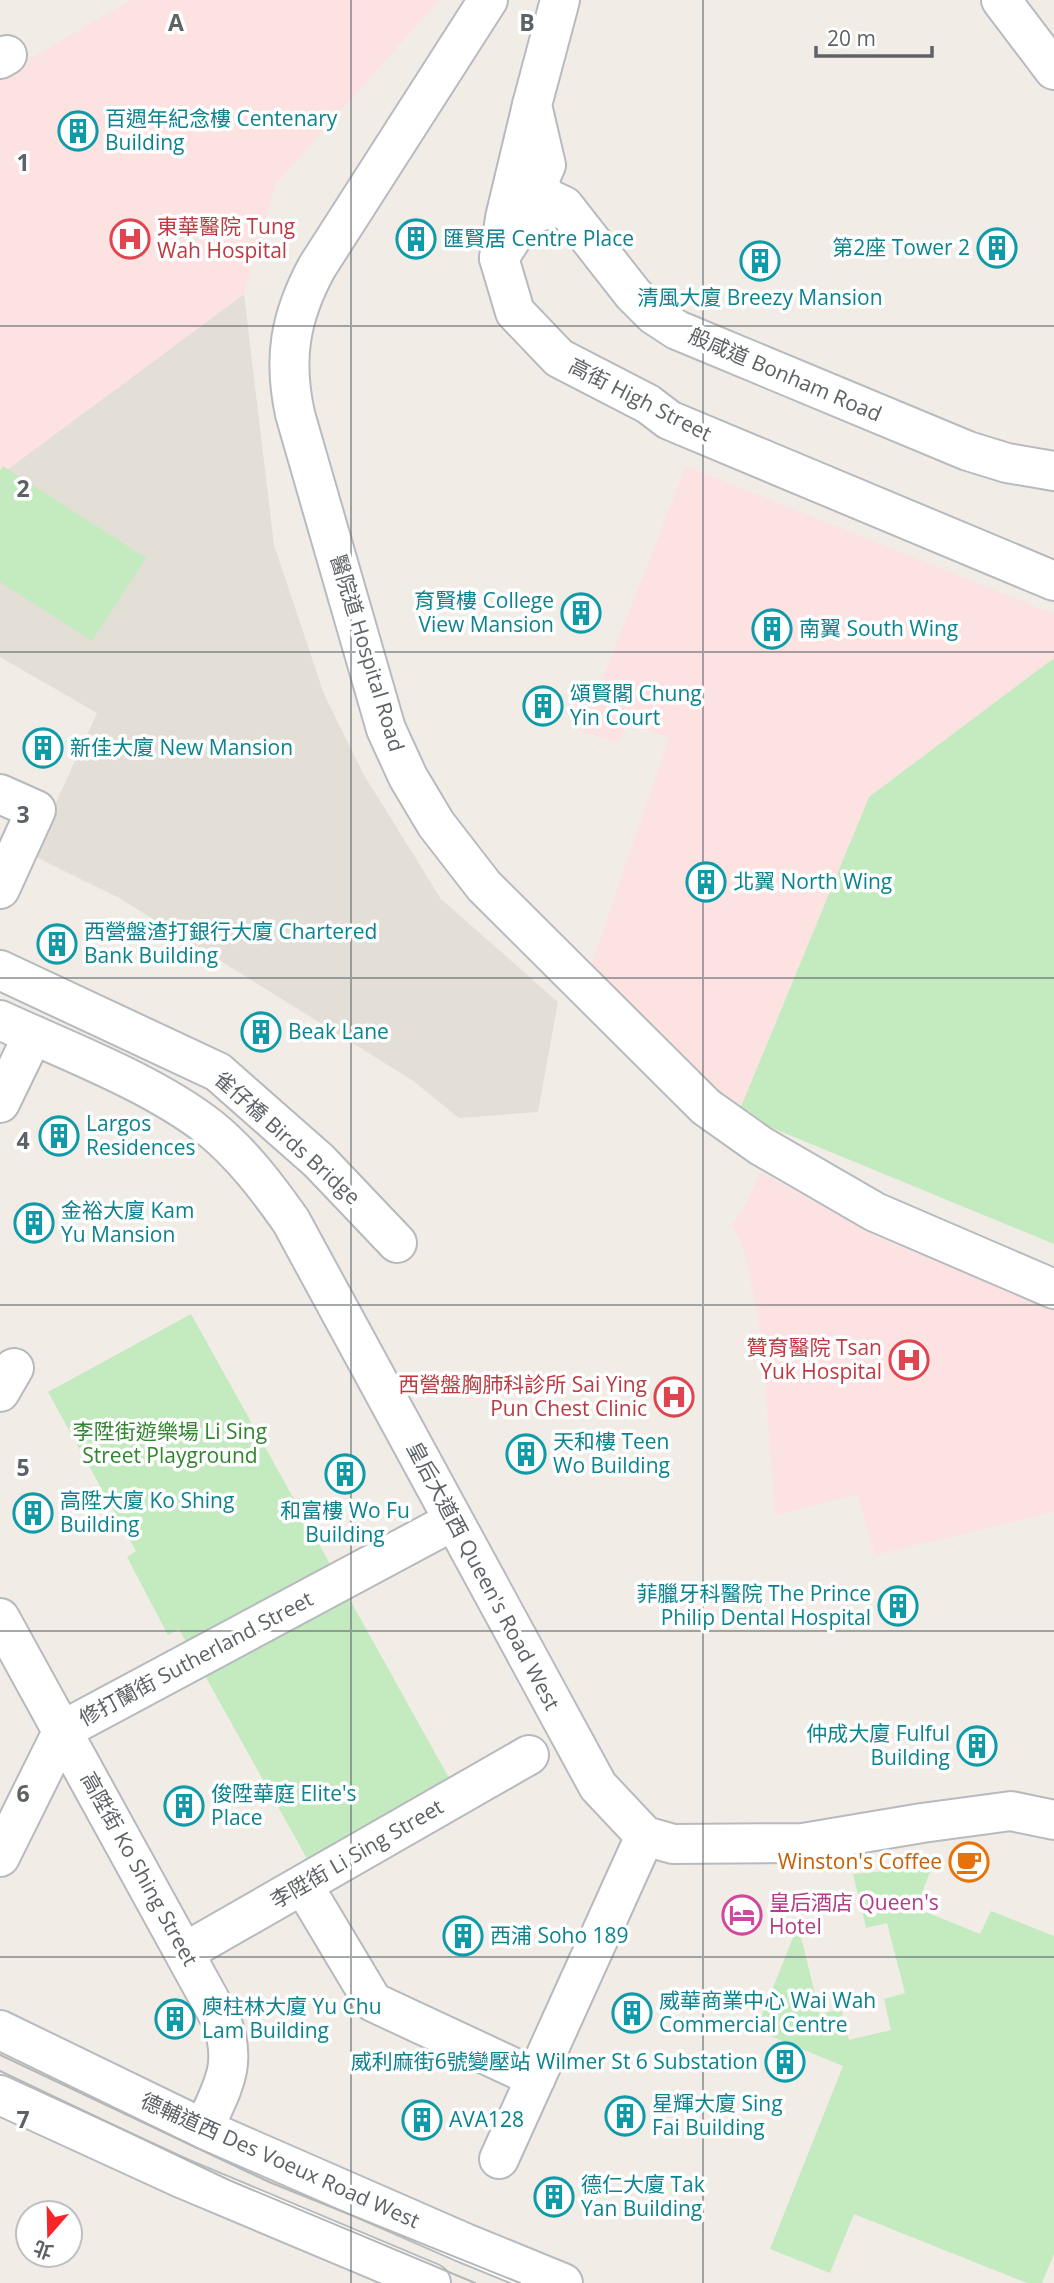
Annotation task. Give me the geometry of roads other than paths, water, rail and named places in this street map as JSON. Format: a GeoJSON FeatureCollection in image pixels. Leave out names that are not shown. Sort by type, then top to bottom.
{"type":"FeatureCollection","features":[{"type":"Feature","properties":{"kind":"street","name":"醫院道 Hospital Road"},"geometry":{"type":"LineString","coordinates":[[488,0],[317,267],[300,302],[290,337],[288,371],[295,414],[386,729],[408,777],[436,824],[484,886],[705,1107],[761,1146],[875,1212],[1054,1289]]}},
{"type":"Feature","properties":{"kind":"street","name":"般咸道 Bonham Road"},"geometry":{"type":"LineString","coordinates":[[560,0],[532,106],[546,165],[539,181],[541,190],[545,197],[564,206],[633,294],[654,315],[677,330],[968,450],[1007,463],[1054,471]]}},
{"type":"Feature","properties":{"kind":"street"},"geometry":{"type":"LineString","coordinates":[[1001,0],[1054,70]]}},
{"type":"Feature","properties":{"kind":"street","name":"高街 High Street"},"geometry":{"type":"LineString","coordinates":[[532,106],[505,218],[499,258],[515,312],[559,358],[648,404],[669,420],[1054,581]]}},
{"type":"Feature","properties":{"kind":"street"},"geometry":{"type":"LineString","coordinates":[[499,258],[517,230],[534,213],[564,206]]}},
{"type":"Feature","properties":{"kind":"street"},"geometry":{"type":"LineString","coordinates":[[0,794],[36,810],[0,888]]}},
{"type":"Feature","properties":{"kind":"street","name":"雀仔橋 Birds Bridge"},"geometry":{"type":"LineString","coordinates":[[0,970],[52,992],[218,1072],[318,1161],[397,1243]]}},
{"type":"Feature","properties":{"kind":"street"},"geometry":{"type":"LineString","coordinates":[[0,1103],[17,1027]]}},
{"type":"Feature","properties":{"kind":"street","name":"皇后大道西 Queen's Road West"},"geometry":{"type":"LineString","coordinates":[[17,1027],[176,1104],[210,1128],[241,1156],[259,1177],[291,1221],[598,1786],[645,1836]]}},
{"type":"Feature","properties":{"kind":"street","name":"修打蘭街 Sutherland Street"},"geometry":{"type":"LineString","coordinates":[[0,1857],[63,1730],[453,1521]]}},
{"type":"Feature","properties":{"kind":"street","name":"高陞街 Ko Shing Street"},"geometry":{"type":"LineString","coordinates":[[0,1618],[186,1952],[222,2022],[230,2049],[223,2086],[204,2129]]}},
{"type":"Feature","properties":{"kind":"street","name":"李陞街 Li Sing Street"},"geometry":{"type":"LineString","coordinates":[[186,1952],[529,1755]]}},
{"type":"Feature","properties":{"kind":"street"},"geometry":{"type":"LineString","coordinates":[[499,2159],[645,1836],[673,1844],[803,1843],[922,1822],[1011,1811],[1054,1820]]}},
{"type":"Feature","properties":{"kind":"street"},"geometry":{"type":"LineString","coordinates":[[303,1885],[373,2002],[536,2078]]}},
{"type":"Feature","properties":{"kind":"street","name":"德輔道西 Des Voeux Road West"},"geometry":{"type":"LineString","coordinates":[[0,2030],[204,2129],[563,2283]]}},
{"type":"Feature","properties":{"kind":"street"},"geometry":{"type":"LineString","coordinates":[[0,2095],[181,2178],[431,2283]]}},
{"type":"Feature","properties":{"kind":"tram line"},"geometry":{"type":"LineString","coordinates":[[0,2055],[269,2182],[520,2283]]}},
{"type":"Feature","properties":{"kind":"tram line"},"geometry":{"type":"LineString","coordinates":[[0,2071],[229,2180],[475,2283]]}},
{"type":"Feature","properties":{"kind":"place","name":"百週年紀念樓 Centenary Building"},"geometry":{"type":"Point","coordinates":[78,131]}},
{"type":"Feature","properties":{"kind":"place","name":"東華醫院 Tung Wah Hospital"},"geometry":{"type":"Point","coordinates":[130,239]}},
{"type":"Feature","properties":{"kind":"place","name":"匯賢居 Centre Place"},"geometry":{"type":"Point","coordinates":[416,239]}},
{"type":"Feature","properties":{"kind":"place","name":"第2座 Tower 2"},"geometry":{"type":"Point","coordinates":[997,248]}},
{"type":"Feature","properties":{"kind":"place","name":"清風大廈 Breezy Mansion"},"geometry":{"type":"Point","coordinates":[760,261]}},
{"type":"Feature","properties":{"kind":"place","name":"育賢樓 College View Mansion"},"geometry":{"type":"Point","coordinates":[581,613]}},
{"type":"Feature","properties":{"kind":"place","name":"南翼 South Wing"},"geometry":{"type":"Point","coordinates":[772,629]}},
{"type":"Feature","properties":{"kind":"place","name":"頌賢閣 Chung Yin Court"},"geometry":{"type":"Point","coordinates":[543,706]}},
{"type":"Feature","properties":{"kind":"place","name":"新佳大廈 New Mansion"},"geometry":{"type":"Point","coordinates":[43,748]}},
{"type":"Feature","properties":{"kind":"place","name":"北翼 North Wing"},"geometry":{"type":"Point","coordinates":[706,882]}},
{"type":"Feature","properties":{"kind":"place","name":"西營盤渣打銀行大廈 Chartered Bank Building"},"geometry":{"type":"Point","coordinates":[57,944]}},
{"type":"Feature","properties":{"kind":"place","name":"Beak Lane"},"geometry":{"type":"Point","coordinates":[261,1032]}},
{"type":"Feature","properties":{"kind":"place","name":"Largos Residences"},"geometry":{"type":"Point","coordinates":[59,1136]}},
{"type":"Feature","properties":{"kind":"place","name":"金裕大廈 Kam Yu Mansion"},"geometry":{"type":"Point","coordinates":[34,1223]}},
{"type":"Feature","properties":{"kind":"place","name":"贊育醫院 Tsan Yuk Hospital"},"geometry":{"type":"Point","coordinates":[909,1360]}},
{"type":"Feature","properties":{"kind":"place","name":"西營盤胸肺科診所 Sai Ying Pun Chest Clinic"},"geometry":{"type":"Point","coordinates":[674,1397]}},
{"type":"Feature","properties":{"kind":"place","name":"天和樓 Teen Wo Building"},"geometry":{"type":"Point","coordinates":[526,1454]}},
{"type":"Feature","properties":{"kind":"place","name":"和富樓 Wo Fu Building"},"geometry":{"type":"Point","coordinates":[345,1474]}},
{"type":"Feature","properties":{"kind":"place","name":"高陞大廈 Ko Shing Building"},"geometry":{"type":"Point","coordinates":[33,1513]}},
{"type":"Feature","properties":{"kind":"place","name":"菲臘牙科醫院 The Prince Philip Dental Hospital"},"geometry":{"type":"Point","coordinates":[898,1606]}},
{"type":"Feature","properties":{"kind":"place","name":"仲成大廈 Fulful Building"},"geometry":{"type":"Point","coordinates":[977,1746]}},
{"type":"Feature","properties":{"kind":"place","name":"俊陞華庭 Elite's Place"},"geometry":{"type":"Point","coordinates":[184,1806]}},
{"type":"Feature","properties":{"kind":"place","name":"Winston's Coffee"},"geometry":{"type":"Point","coordinates":[969,1862]}},
{"type":"Feature","properties":{"kind":"place","name":"皇后酒店 Queen's Hotel"},"geometry":{"type":"Point","coordinates":[742,1915]}},
{"type":"Feature","properties":{"kind":"place","name":"西浦 Soho 189"},"geometry":{"type":"Point","coordinates":[463,1936]}},
{"type":"Feature","properties":{"kind":"place","name":"威華商業中心 Wai Wah Commercial Centre"},"geometry":{"type":"Point","coordinates":[632,2013]}},
{"type":"Feature","properties":{"kind":"place","name":"庾柱林大廈 Yu Chu Lam Building"},"geometry":{"type":"Point","coordinates":[175,2019]}},
{"type":"Feature","properties":{"kind":"place","name":"威利麻街6號變壓站 Wilmer St 6 Substation"},"geometry":{"type":"Point","coordinates":[785,2062]}},
{"type":"Feature","properties":{"kind":"place","name":"星輝大廈 Sing Fai Building"},"geometry":{"type":"Point","coordinates":[625,2116]}},
{"type":"Feature","properties":{"kind":"place","name":"AVA128"},"geometry":{"type":"Point","coordinates":[422,2120]}},
{"type":"Feature","properties":{"kind":"place","name":"德仁大廈 Tak Yan Building"},"geometry":{"type":"Point","coordinates":[554,2197]}},
{"type":"Feature","properties":{"kind":"park label","name":"李陞街遊樂場 Li Sing Street Playground"},"geometry":{"type":"Point","coordinates":[170,1444]}}]}
